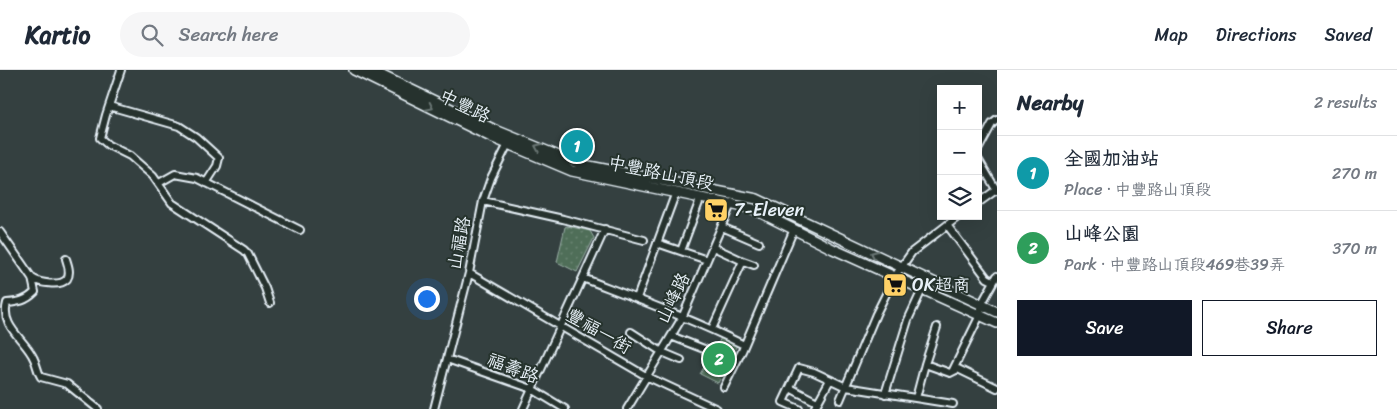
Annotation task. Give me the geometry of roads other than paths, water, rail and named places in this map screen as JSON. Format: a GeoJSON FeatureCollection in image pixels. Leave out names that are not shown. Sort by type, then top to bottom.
{"type":"FeatureCollection","features":[{"type":"Feature","properties":{"kind":"main road","name":"中豐路"},"geometry":{"type":"LineString","coordinates":[[354,70],[509,140]]}},
{"type":"Feature","properties":{"kind":"main road","name":"中豐路"},"geometry":{"type":"LineString","coordinates":[[370,70],[493,129],[509,140]]}},
{"type":"Feature","properties":{"kind":"main road","name":"中豐路山頂段"},"geometry":{"type":"LineString","coordinates":[[509,140],[572,171],[753,209],[833,249],[997,323]]}},
{"type":"Feature","properties":{"kind":"main road","name":"中豐路山頂段"},"geometry":{"type":"LineString","coordinates":[[509,140],[584,164],[757,199],[997,312]]}},
{"type":"Feature","properties":{"kind":"street"},"geometry":{"type":"LineString","coordinates":[[121,70],[100,138],[108,145],[130,156],[153,176],[172,203],[235,242],[248,254],[265,288],[270,303]]}},
{"type":"Feature","properties":{"kind":"street"},"geometry":{"type":"LineString","coordinates":[[109,106],[180,126],[196,137],[219,158],[217,166],[206,183]]}},
{"type":"Feature","properties":{"kind":"street"},"geometry":{"type":"LineString","coordinates":[[982,143],[992,124],[997,120]]}},
{"type":"Feature","properties":{"kind":"street","name":"山福路"},"geometry":{"type":"LineString","coordinates":[[434,409],[469,273],[483,201],[491,178],[509,140]]}},
{"type":"Feature","properties":{"kind":"street"},"geometry":{"type":"LineString","coordinates":[[982,166],[997,190],[982,200]]}},
{"type":"Feature","properties":{"kind":"street"},"geometry":{"type":"LineString","coordinates":[[159,183],[175,174],[197,178],[300,230]]}},
{"type":"Feature","properties":{"kind":"street"},"geometry":{"type":"LineString","coordinates":[[637,298],[676,192]]}},
{"type":"Feature","properties":{"kind":"street","name":"山峰路"},"geometry":{"type":"LineString","coordinates":[[627,409],[682,318],[736,194]]}},
{"type":"Feature","properties":{"kind":"street"},"geometry":{"type":"LineString","coordinates":[[681,251],[701,197]]}},
{"type":"Feature","properties":{"kind":"street"},"geometry":{"type":"LineString","coordinates":[[483,201],[605,229],[644,240]]}},
{"type":"Feature","properties":{"kind":"street"},"geometry":{"type":"LineString","coordinates":[[840,400],[876,314],[895,276],[912,252],[954,220]]}},
{"type":"Feature","properties":{"kind":"street"},"geometry":{"type":"LineString","coordinates":[[947,225],[987,278],[995,279],[981,305],[980,315],[952,372]]}},
{"type":"Feature","properties":{"kind":"street"},"geometry":{"type":"LineString","coordinates":[[722,227],[760,242]]}},
{"type":"Feature","properties":{"kind":"street"},"geometry":{"type":"LineString","coordinates":[[523,409],[605,229]]}},
{"type":"Feature","properties":{"kind":"street"},"geometry":{"type":"LineString","coordinates":[[724,387],[794,229]]}},
{"type":"Feature","properties":{"kind":"street"},"geometry":{"type":"LineString","coordinates":[[0,232],[32,278],[38,282],[61,283],[67,278],[69,270],[66,259]]}},
{"type":"Feature","properties":{"kind":"street"},"geometry":{"type":"LineString","coordinates":[[657,243],[707,260]]}},
{"type":"Feature","properties":{"kind":"street"},"geometry":{"type":"LineString","coordinates":[[713,247],[754,264]]}},
{"type":"Feature","properties":{"kind":"street"},"geometry":{"type":"LineString","coordinates":[[712,329],[743,261]]}},
{"type":"Feature","properties":{"kind":"street","name":"豐福一街"},"geometry":{"type":"LineString","coordinates":[[469,273],[646,376],[716,409]]}},
{"type":"Feature","properties":{"kind":"street"},"geometry":{"type":"LineString","coordinates":[[32,278],[35,292],[28,299],[7,303],[2,318],[5,325],[34,359],[36,369],[41,377],[66,384],[98,409]]}},
{"type":"Feature","properties":{"kind":"street"},"geometry":{"type":"LineString","coordinates":[[583,278],[712,329],[744,345]]}},
{"type":"Feature","properties":{"kind":"street"},"geometry":{"type":"LineString","coordinates":[[886,394],[905,329],[927,279]]}},
{"type":"Feature","properties":{"kind":"street"},"geometry":{"type":"LineString","coordinates":[[916,398],[937,327]]}},
{"type":"Feature","properties":{"kind":"street"},"geometry":{"type":"LineString","coordinates":[[631,332],[662,352],[681,360]]}},
{"type":"Feature","properties":{"kind":"street"},"geometry":{"type":"LineString","coordinates":[[671,336],[709,351]]}},
{"type":"Feature","properties":{"kind":"street","name":"福壽路"},"geometry":{"type":"LineString","coordinates":[[447,359],[532,390],[565,409]]}},
{"type":"Feature","properties":{"kind":"street"},"geometry":{"type":"LineString","coordinates":[[925,364],[950,373],[958,368],[997,388]]}},
{"type":"Feature","properties":{"kind":"street"},"geometry":{"type":"LineString","coordinates":[[799,409],[783,402],[800,368],[814,372],[846,387],[953,404]]}},
{"type":"Feature","properties":{"kind":"street"},"geometry":{"type":"LineString","coordinates":[[790,388],[816,406],[830,380]]}},
{"type":"Feature","properties":{"kind":"place","name":"全國加油站"},"geometry":{"type":"Point","coordinates":[577,146]}},
{"type":"Feature","properties":{"kind":"place","name":"7-Eleven"},"geometry":{"type":"Point","coordinates":[716,210]}},
{"type":"Feature","properties":{"kind":"place","name":"OK超商"},"geometry":{"type":"Point","coordinates":[895,285]}},
{"type":"Feature","properties":{"kind":"place","name":"山峰公園"},"geometry":{"type":"Point","coordinates":[719,359]}}]}
